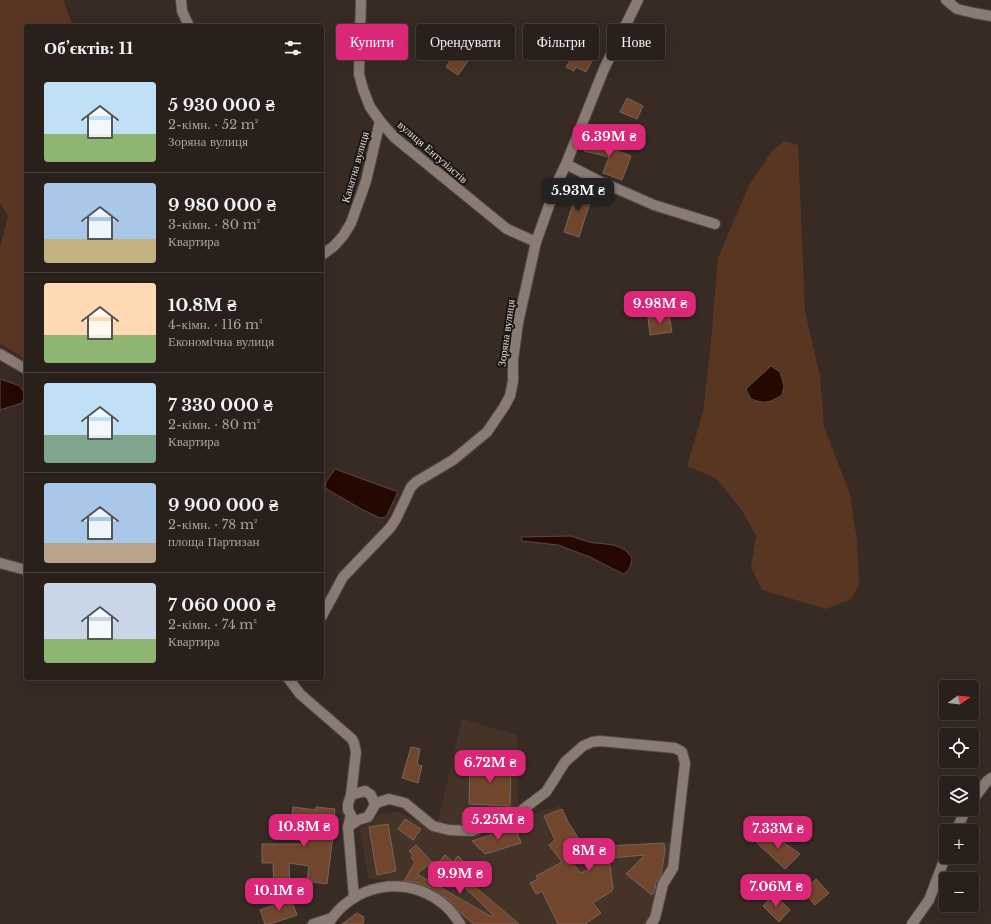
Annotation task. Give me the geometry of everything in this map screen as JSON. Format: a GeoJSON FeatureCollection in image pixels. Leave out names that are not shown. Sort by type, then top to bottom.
{"type":"FeatureCollection","features":[{"type":"Feature","properties":{"kind":"street"},"geometry":{"type":"LineString","coordinates":[[181,0],[182,11],[188,24]]}},
{"type":"Feature","properties":{"kind":"street","name":"вулиця Ентузіастів"},"geometry":{"type":"LineString","coordinates":[[361,0],[359,74],[370,107],[380,121],[394,136],[507,229],[536,242]]}},
{"type":"Feature","properties":{"kind":"street","name":"Зоряна вулиця"},"geometry":{"type":"LineString","coordinates":[[324,612],[343,577],[390,528],[396,519],[411,487],[416,482],[453,460],[487,432],[510,396],[513,381],[513,360],[518,323],[536,242],[556,183],[566,164],[604,69],[638,0]]}},
{"type":"Feature","properties":{"kind":"street"},"geometry":{"type":"LineString","coordinates":[[946,0],[958,8],[991,16]]}},
{"type":"Feature","properties":{"kind":"street","name":"Канатна вулиця"},"geometry":{"type":"LineString","coordinates":[[324,254],[334,246],[343,236],[350,223],[366,181],[380,121]]}},
{"type":"Feature","properties":{"kind":"street"},"geometry":{"type":"LineString","coordinates":[[566,164],[597,180],[654,204],[714,224]]}},
{"type":"Feature","properties":{"kind":"street"},"geometry":{"type":"LineString","coordinates":[[0,354],[24,369]]}},
{"type":"Feature","properties":{"kind":"street"},"geometry":{"type":"LineString","coordinates":[[0,563],[24,569]]}},
{"type":"Feature","properties":{"kind":"street"},"geometry":{"type":"LineString","coordinates":[[290,680],[300,694],[352,739],[354,743],[356,752],[351,795],[348,804],[348,810],[354,818]]}},
{"type":"Feature","properties":{"kind":"street"},"geometry":{"type":"LineString","coordinates":[[354,898],[348,827],[354,818],[368,816],[376,803],[389,799],[406,803],[433,826],[449,830],[472,831],[518,813],[546,792],[565,762],[583,746],[592,742],[600,741],[676,748],[682,752],[685,764],[673,868],[663,884],[655,918],[651,924]]}},
{"type":"Feature","properties":{"kind":"street"},"geometry":{"type":"LineString","coordinates":[[979,792],[991,778]]}},
{"type":"Feature","properties":{"kind":"street"},"geometry":{"type":"LineString","coordinates":[[351,795],[365,791],[376,803]]}},
{"type":"Feature","properties":{"kind":"street"},"geometry":{"type":"LineString","coordinates":[[912,924],[929,900],[943,864]]}},
{"type":"Feature","properties":{"kind":"street"},"geometry":{"type":"LineString","coordinates":[[313,924],[330,921],[341,908],[366,891],[384,887],[399,886],[426,893],[442,903],[453,913],[460,924]]}},
{"type":"Feature","properties":{"kind":"shaded area"},"geometry":{"type":"Polygon","coordinates":[[[0,0],[63,0],[72,24],[24,24],[24,359],[0,343],[0,247],[8,216],[0,203],[0,0]]]}},
{"type":"Feature","properties":{"kind":"shaded area"},"geometry":{"type":"Polygon","coordinates":[[[784,141],[798,145],[805,311],[820,376],[824,427],[850,494],[857,541],[859,585],[851,599],[826,609],[762,590],[751,567],[756,536],[743,512],[717,479],[687,466],[703,412],[718,258],[749,185],[773,150],[784,141]],[[762,376],[752,384],[784,386],[762,376]]]}},
{"type":"Feature","properties":{"kind":"shaded area"},"geometry":{"type":"Polygon","coordinates":[[[771,366],[780,372],[784,386],[782,395],[767,402],[760,402],[751,399],[746,389],[771,366]]]}},
{"type":"Feature","properties":{"kind":"shaded area"},"geometry":{"type":"Polygon","coordinates":[[[0,379],[20,386],[24,392],[22,403],[0,410],[0,379]]]}},
{"type":"Feature","properties":{"kind":"shaded area"},"geometry":{"type":"Polygon","coordinates":[[[335,469],[398,492],[386,517],[380,518],[363,510],[325,488],[326,482],[335,469]]]}},
{"type":"Feature","properties":{"kind":"shaded area"},"geometry":{"type":"Polygon","coordinates":[[[571,536],[589,542],[613,545],[623,549],[632,558],[629,569],[623,574],[590,557],[558,545],[522,541],[521,537],[571,536]]]}},
{"type":"Feature","properties":{"kind":"shaded area"},"geometry":{"type":"Polygon","coordinates":[[[462,719],[517,735],[518,809],[470,829],[437,825],[462,719]]]}},
{"type":"Feature","properties":{"kind":"shaded area"},"geometry":{"type":"Polygon","coordinates":[[[560,805],[568,822],[585,848],[665,843],[674,840],[658,909],[649,924],[466,924],[449,907],[399,881],[369,879],[359,829],[380,815],[398,811],[431,829],[469,836],[560,805]]]}},
{"type":"Feature","properties":{"kind":"building"},"geometry":{"type":"Polygon","coordinates":[[[450,60],[468,61],[458,75],[446,67],[450,60]]]}},
{"type":"Feature","properties":{"kind":"building"},"geometry":{"type":"Polygon","coordinates":[[[570,60],[592,60],[586,72],[576,67],[574,71],[566,67],[570,60]]]}},
{"type":"Feature","properties":{"kind":"building"},"geometry":{"type":"Polygon","coordinates":[[[627,98],[643,106],[637,119],[620,112],[627,98]]]}},
{"type":"Feature","properties":{"kind":"building"},"geometry":{"type":"Polygon","coordinates":[[[587,135],[600,139],[599,144],[631,156],[622,180],[603,173],[609,157],[584,151],[587,135]]]}},
{"type":"Feature","properties":{"kind":"building"},"geometry":{"type":"Polygon","coordinates":[[[578,188],[593,193],[579,237],[564,232],[578,188]]]}},
{"type":"Feature","properties":{"kind":"building"},"geometry":{"type":"Polygon","coordinates":[[[669,315],[672,332],[650,335],[648,318],[669,315]]]}},
{"type":"Feature","properties":{"kind":"building"},"geometry":{"type":"Polygon","coordinates":[[[411,747],[420,749],[417,764],[422,766],[418,783],[402,778],[411,747]]]}},
{"type":"Feature","properties":{"kind":"building"},"geometry":{"type":"Polygon","coordinates":[[[470,763],[511,764],[510,806],[469,804],[470,763]]]}},
{"type":"Feature","properties":{"kind":"building"},"geometry":{"type":"Polygon","coordinates":[[[293,807],[316,810],[316,807],[335,809],[327,884],[307,881],[309,866],[289,863],[290,888],[274,889],[273,863],[262,863],[262,844],[304,844],[306,827],[291,825],[293,807]]]}},
{"type":"Feature","properties":{"kind":"building"},"geometry":{"type":"Polygon","coordinates":[[[562,809],[568,822],[585,848],[664,843],[665,851],[661,875],[655,884],[656,885],[652,895],[626,874],[645,855],[609,858],[613,889],[593,903],[601,913],[585,924],[558,924],[542,891],[536,894],[530,883],[538,879],[536,876],[562,862],[549,845],[555,840],[544,816],[562,809]],[[585,848],[569,859],[581,873],[593,867],[585,848]]]}},
{"type":"Feature","properties":{"kind":"building"},"geometry":{"type":"Polygon","coordinates":[[[462,813],[471,813],[470,824],[462,824],[462,813]]]}},
{"type":"Feature","properties":{"kind":"building"},"geometry":{"type":"Polygon","coordinates":[[[405,819],[421,829],[413,840],[398,829],[405,819]]]}},
{"type":"Feature","properties":{"kind":"building"},"geometry":{"type":"Polygon","coordinates":[[[388,824],[396,871],[377,875],[369,827],[388,824]]]}},
{"type":"Feature","properties":{"kind":"building"},"geometry":{"type":"Polygon","coordinates":[[[515,827],[521,843],[485,854],[472,841],[515,827]]]}},
{"type":"Feature","properties":{"kind":"building"},"geometry":{"type":"Polygon","coordinates":[[[769,832],[800,854],[785,869],[757,843],[769,832]]]}},
{"type":"Feature","properties":{"kind":"building"},"geometry":{"type":"Polygon","coordinates":[[[416,845],[432,862],[417,874],[492,917],[493,915],[457,880],[461,875],[519,924],[474,924],[459,912],[449,900],[431,888],[415,882],[404,881],[415,862],[411,858],[413,855],[409,851],[416,845]]]}},
{"type":"Feature","properties":{"kind":"building"},"geometry":{"type":"Polygon","coordinates":[[[445,855],[453,862],[458,856],[466,864],[453,877],[438,863],[445,855]]]}},
{"type":"Feature","properties":{"kind":"building"},"geometry":{"type":"Polygon","coordinates":[[[816,879],[829,893],[815,905],[803,891],[816,879]]]}},
{"type":"Feature","properties":{"kind":"building"},"geometry":{"type":"Polygon","coordinates":[[[774,894],[790,910],[779,922],[763,906],[774,894]]]}},
{"type":"Feature","properties":{"kind":"building"},"geometry":{"type":"Polygon","coordinates":[[[291,899],[297,915],[270,924],[265,924],[260,910],[291,899]]]}},
{"type":"Feature","properties":{"kind":"building"},"geometry":{"type":"Polygon","coordinates":[[[357,913],[364,917],[363,924],[342,924],[357,913]]]}}]}
